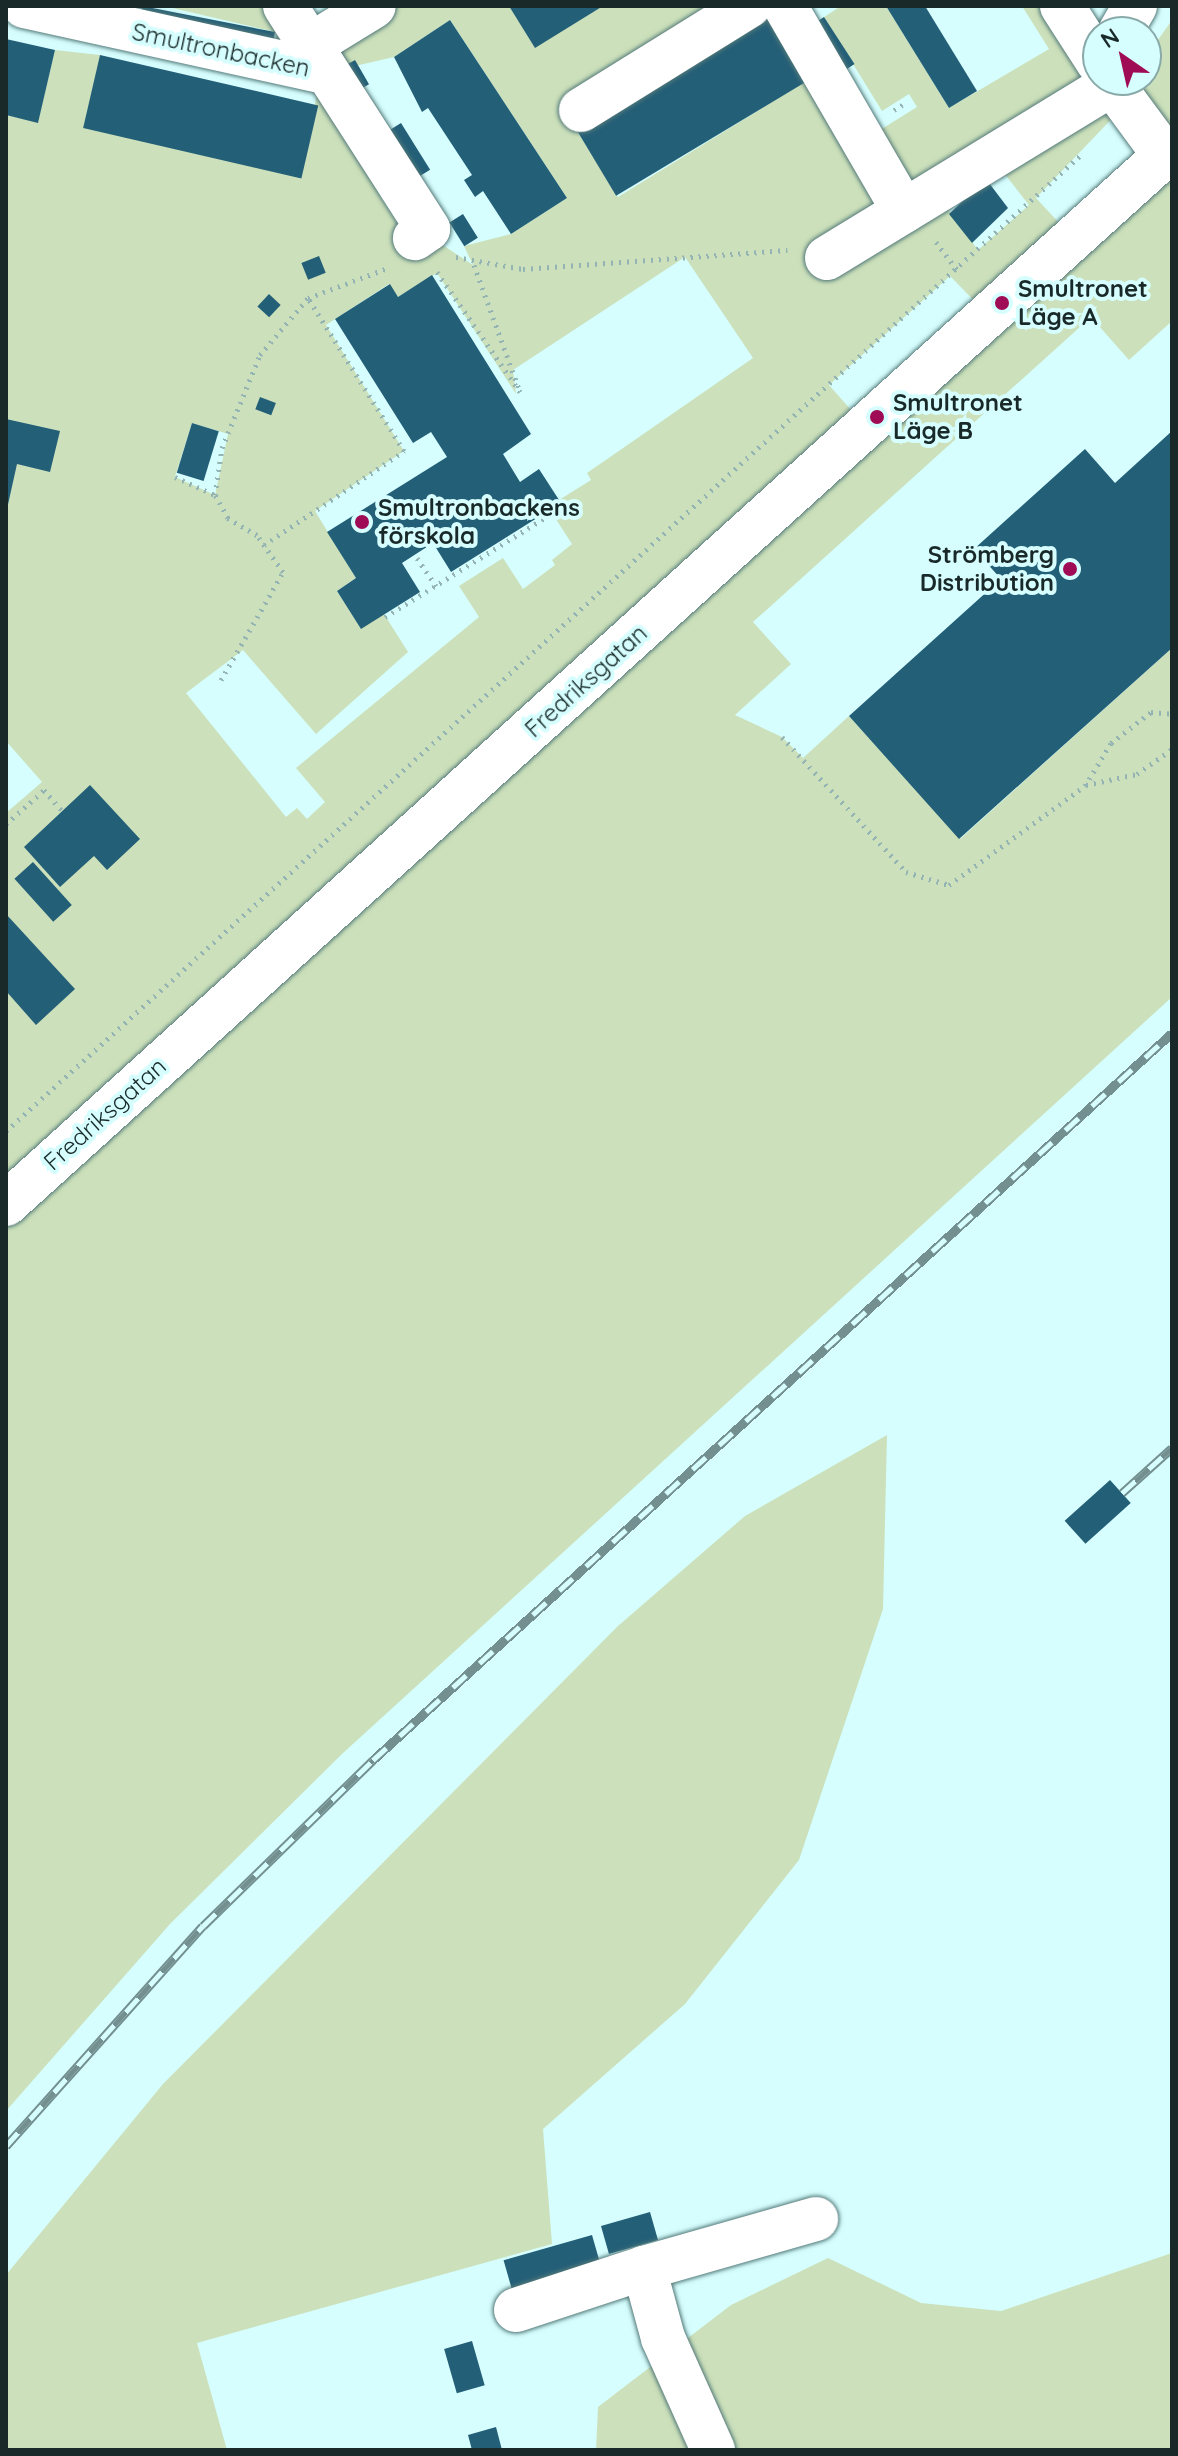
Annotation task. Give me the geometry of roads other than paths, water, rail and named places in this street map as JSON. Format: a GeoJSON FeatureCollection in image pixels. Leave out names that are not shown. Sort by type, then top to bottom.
{"type":"FeatureCollection","features":[{"type":"Feature","properties":{"kind":"street","name":"Smultronbacken"},"geometry":{"type":"LineString","coordinates":[[24,6],[317,59]]}},
{"type":"Feature","properties":{"kind":"street","name":"Smultronbacken"},"geometry":{"type":"LineString","coordinates":[[285,6],[317,59],[417,249]]}},
{"type":"Feature","properties":{"kind":"street","name":"Smultronbacken"},"geometry":{"type":"LineString","coordinates":[[317,59],[374,6]]}},
{"type":"Feature","properties":{"kind":"street"},"geometry":{"type":"LineString","coordinates":[[581,110],[749,6]]}},
{"type":"Feature","properties":{"kind":"street"},"geometry":{"type":"LineString","coordinates":[[785,6],[904,211]]}},
{"type":"Feature","properties":{"kind":"street"},"geometry":{"type":"LineString","coordinates":[[1062,6],[1082,37]]}},
{"type":"Feature","properties":{"kind":"street"},"geometry":{"type":"LineString","coordinates":[[827,258],[1090,96]]}},
{"type":"Feature","properties":{"kind":"street"},"geometry":{"type":"LineString","coordinates":[[1122,96],[1170,150]]}},
{"type":"Feature","properties":{"kind":"street","name":"Fredriksgatan"},"geometry":{"type":"LineString","coordinates":[[6,1204],[1170,150]]}},
{"type":"Feature","properties":{"kind":"street"},"geometry":{"type":"LineString","coordinates":[[516,2310],[644,2268],[816,2219]]}},
{"type":"Feature","properties":{"kind":"street"},"geometry":{"type":"LineString","coordinates":[[644,2268],[663,2338],[713,2450]]}},
{"type":"Feature","properties":{"kind":"railway"},"geometry":{"type":"LineString","coordinates":[[6,2146],[203,1926],[373,1760],[1172,1033]]}},
{"type":"Feature","properties":{"kind":"railway"},"geometry":{"type":"LineString","coordinates":[[1122,1493],[1172,1448]]}},
{"type":"Feature","properties":{"kind":"place","name":"Smultronet Läge A"},"geometry":{"type":"Point","coordinates":[1002,303]}},
{"type":"Feature","properties":{"kind":"place","name":"Smultronet Läge B"},"geometry":{"type":"Point","coordinates":[877,417]}},
{"type":"Feature","properties":{"kind":"place","name":"Smultronbackens förskola"},"geometry":{"type":"Point","coordinates":[362,522]}},
{"type":"Feature","properties":{"kind":"place","name":"Strömberg Distribution"},"geometry":{"type":"Point","coordinates":[1070,569]}}]}
